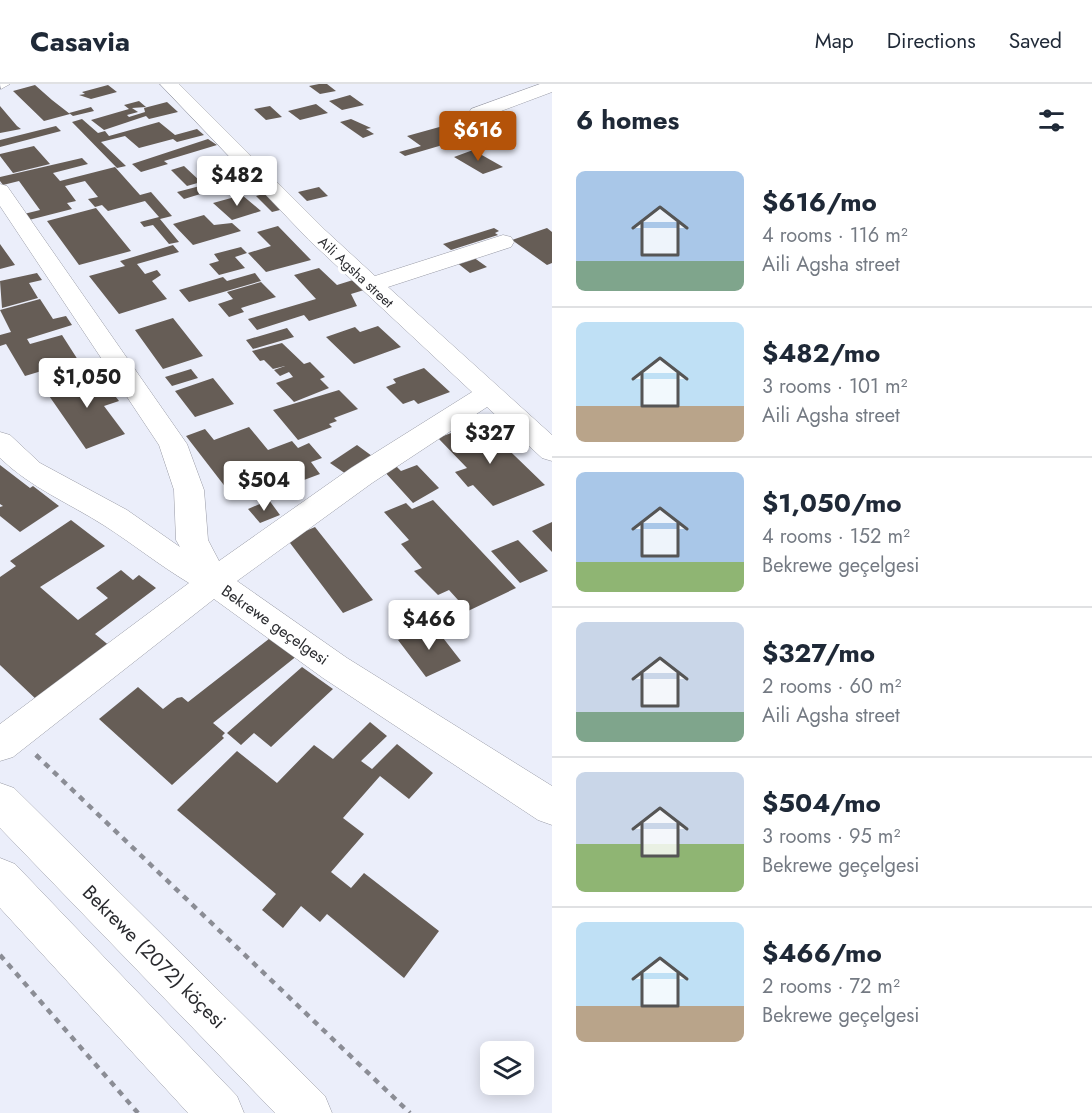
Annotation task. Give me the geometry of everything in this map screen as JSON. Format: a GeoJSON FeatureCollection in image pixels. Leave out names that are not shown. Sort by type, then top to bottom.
{"type":"FeatureCollection","features":[{"type":"Feature","properties":{"kind":"street","name":"Aili Agsha street"},"geometry":{"type":"LineString","coordinates":[[169,84],[317,235],[552,451]]}},
{"type":"Feature","properties":{"kind":"street"},"geometry":{"type":"LineString","coordinates":[[478,113],[552,86]]}},
{"type":"Feature","properties":{"kind":"street"},"geometry":{"type":"LineString","coordinates":[[0,190],[173,444],[189,490],[192,540],[213,581]]}},
{"type":"Feature","properties":{"kind":"street"},"geometry":{"type":"LineString","coordinates":[[370,285],[503,242]]}},
{"type":"Feature","properties":{"kind":"street"},"geometry":{"type":"LineString","coordinates":[[7,740],[268,540],[415,440],[488,394]]}},
{"type":"Feature","properties":{"kind":"street","name":"Bekrewe geçelgesi"},"geometry":{"type":"LineString","coordinates":[[0,442],[30,470],[116,518],[164,553],[213,581],[335,668],[552,807]]}},
{"type":"Feature","properties":{"kind":"street","name":"Bekrewe (2072) köçesi"},"geometry":{"type":"LineString","coordinates":[[0,801],[309,1113]]}},
{"type":"Feature","properties":{"kind":"street"},"geometry":{"type":"LineString","coordinates":[[0,878],[220,1113]]}},
{"type":"Feature","properties":{"kind":"path"},"geometry":{"type":"LineString","coordinates":[[7,740],[410,1113]]}},
{"type":"Feature","properties":{"kind":"path"},"geometry":{"type":"LineString","coordinates":[[0,955],[138,1113]]}},
{"type":"Feature","properties":{"kind":"building"},"geometry":{"type":"Polygon","coordinates":[[[327,84],[336,91],[320,94],[309,86],[327,84]]]}},
{"type":"Feature","properties":{"kind":"building"},"geometry":{"type":"Polygon","coordinates":[[[35,85],[70,114],[44,121],[13,91],[35,85]]]}},
{"type":"Feature","properties":{"kind":"building"},"geometry":{"type":"Polygon","coordinates":[[[108,85],[117,92],[91,99],[79,95],[85,94],[82,92],[108,85]]]}},
{"type":"Feature","properties":{"kind":"building"},"geometry":{"type":"Polygon","coordinates":[[[350,95],[364,105],[342,110],[329,101],[350,95]]]}},
{"type":"Feature","properties":{"kind":"building"},"geometry":{"type":"Polygon","coordinates":[[[139,101],[146,107],[132,108],[138,112],[127,115],[129,117],[145,112],[144,108],[167,102],[178,112],[149,119],[146,116],[104,130],[91,120],[129,109],[124,105],[139,101]]]}},
{"type":"Feature","properties":{"kind":"building"},"geometry":{"type":"Polygon","coordinates":[[[316,104],[328,113],[300,120],[288,111],[316,104]]]}},
{"type":"Feature","properties":{"kind":"building"},"geometry":{"type":"Polygon","coordinates":[[[0,106],[17,126],[21,129],[0,133],[0,106]]]}},
{"type":"Feature","properties":{"kind":"building"},"geometry":{"type":"Polygon","coordinates":[[[270,106],[282,117],[266,120],[254,109],[270,106]]]}},
{"type":"Feature","properties":{"kind":"building"},"geometry":{"type":"Polygon","coordinates":[[[91,107],[94,111],[73,116],[69,113],[91,107]]]}},
{"type":"Feature","properties":{"kind":"building"},"geometry":{"type":"Polygon","coordinates":[[[82,119],[98,133],[105,131],[109,136],[159,122],[175,135],[197,129],[204,135],[177,142],[173,139],[139,148],[125,136],[101,142],[126,166],[117,168],[72,122],[82,119]]]}},
{"type":"Feature","properties":{"kind":"building"},"geometry":{"type":"Polygon","coordinates":[[[351,119],[371,128],[366,129],[374,134],[363,138],[340,122],[351,119]]]}},
{"type":"Feature","properties":{"kind":"building"},"geometry":{"type":"Polygon","coordinates":[[[56,126],[61,131],[0,147],[0,140],[56,126]]]}},
{"type":"Feature","properties":{"kind":"building"},"geometry":{"type":"Polygon","coordinates":[[[443,126],[463,139],[405,156],[399,152],[421,146],[407,136],[443,126]]]}},
{"type":"Feature","properties":{"kind":"building"},"geometry":{"type":"Polygon","coordinates":[[[208,139],[217,145],[164,161],[168,164],[141,172],[132,164],[208,139]]]}},
{"type":"Feature","properties":{"kind":"building"},"geometry":{"type":"Polygon","coordinates":[[[34,146],[50,164],[13,173],[0,156],[0,154],[34,146]]]}},
{"type":"Feature","properties":{"kind":"building"},"geometry":{"type":"Polygon","coordinates":[[[473,150],[503,167],[483,174],[454,157],[473,150]]]}},
{"type":"Feature","properties":{"kind":"building"},"geometry":{"type":"Polygon","coordinates":[[[82,158],[88,164],[53,173],[60,181],[115,167],[140,195],[151,192],[172,216],[160,219],[179,242],[169,244],[153,225],[144,227],[140,222],[159,217],[145,201],[108,211],[102,205],[95,207],[88,199],[98,197],[85,181],[65,186],[76,201],[67,203],[72,209],[29,220],[24,214],[40,210],[19,181],[3,185],[0,181],[0,177],[82,158]]]}},
{"type":"Feature","properties":{"kind":"building"},"geometry":{"type":"Polygon","coordinates":[[[184,166],[201,182],[187,186],[171,170],[184,166]]]}},
{"type":"Feature","properties":{"kind":"building"},"geometry":{"type":"Polygon","coordinates":[[[243,168],[251,176],[243,178],[248,181],[213,191],[205,183],[238,173],[235,170],[243,168]]]}},
{"type":"Feature","properties":{"kind":"building"},"geometry":{"type":"Polygon","coordinates":[[[200,186],[207,192],[184,199],[177,192],[200,186]]]}},
{"type":"Feature","properties":{"kind":"building"},"geometry":{"type":"Polygon","coordinates":[[[319,187],[328,196],[307,201],[298,192],[319,187]]]}},
{"type":"Feature","properties":{"kind":"building"},"geometry":{"type":"Polygon","coordinates":[[[267,193],[284,209],[272,212],[256,196],[267,193]]]}},
{"type":"Feature","properties":{"kind":"building"},"geometry":{"type":"Polygon","coordinates":[[[242,195],[261,211],[232,220],[213,203],[242,195]]]}},
{"type":"Feature","properties":{"kind":"building"},"geometry":{"type":"Polygon","coordinates":[[[96,208],[131,251],[79,265],[47,221],[96,208]]]}},
{"type":"Feature","properties":{"kind":"building"},"geometry":{"type":"Polygon","coordinates":[[[204,215],[214,225],[232,223],[241,231],[193,245],[173,224],[204,215]]]}},
{"type":"Feature","properties":{"kind":"building"},"geometry":{"type":"Polygon","coordinates":[[[278,226],[311,260],[266,272],[248,253],[271,246],[257,232],[278,226]]]}},
{"type":"Feature","properties":{"kind":"building"},"geometry":{"type":"Polygon","coordinates":[[[494,228],[499,231],[495,233],[498,235],[451,250],[443,244],[494,228]]]}},
{"type":"Feature","properties":{"kind":"building"},"geometry":{"type":"Polygon","coordinates":[[[547,228],[552,232],[552,263],[547,265],[512,240],[547,228]]]}},
{"type":"Feature","properties":{"kind":"building"},"geometry":{"type":"Polygon","coordinates":[[[0,244],[15,265],[0,269],[0,244]]]}},
{"type":"Feature","properties":{"kind":"building"},"geometry":{"type":"Polygon","coordinates":[[[173,245],[179,252],[137,264],[145,274],[157,270],[161,275],[152,281],[167,299],[119,314],[89,276],[125,266],[120,261],[173,245]]]}},
{"type":"Feature","properties":{"kind":"building"},"geometry":{"type":"Polygon","coordinates":[[[241,247],[247,253],[235,257],[245,268],[219,275],[209,264],[219,261],[214,254],[241,247]]]}},
{"type":"Feature","properties":{"kind":"building"},"geometry":{"type":"Polygon","coordinates":[[[473,257],[487,267],[470,273],[456,262],[473,257]]]}},
{"type":"Feature","properties":{"kind":"building"},"geometry":{"type":"Polygon","coordinates":[[[319,268],[337,285],[353,280],[364,290],[351,294],[357,306],[309,321],[304,315],[257,330],[248,319],[316,299],[294,275],[319,268]]]}},
{"type":"Feature","properties":{"kind":"building"},"geometry":{"type":"Polygon","coordinates":[[[37,273],[42,280],[29,283],[38,298],[2,308],[0,281],[37,273]]]}},
{"type":"Feature","properties":{"kind":"building"},"geometry":{"type":"Polygon","coordinates":[[[255,273],[261,281],[189,302],[179,290],[223,277],[227,281],[255,273]]]}},
{"type":"Feature","properties":{"kind":"building"},"geometry":{"type":"Polygon","coordinates":[[[261,282],[276,297],[241,308],[244,312],[229,317],[218,304],[233,299],[227,292],[261,282]]]}},
{"type":"Feature","properties":{"kind":"building"},"geometry":{"type":"Polygon","coordinates":[[[40,299],[53,319],[66,316],[72,325],[27,339],[30,344],[62,335],[78,360],[25,376],[6,344],[0,346],[0,335],[11,332],[0,310],[40,299]]]}},
{"type":"Feature","properties":{"kind":"building"},"geometry":{"type":"Polygon","coordinates":[[[173,318],[203,356],[163,369],[135,330],[173,318]]]}},
{"type":"Feature","properties":{"kind":"building"},"geometry":{"type":"Polygon","coordinates":[[[378,326],[401,347],[354,364],[326,337],[355,327],[360,332],[378,326]]]}},
{"type":"Feature","properties":{"kind":"building"},"geometry":{"type":"Polygon","coordinates":[[[287,328],[294,337],[253,349],[246,340],[287,328]]]}},
{"type":"Feature","properties":{"kind":"building"},"geometry":{"type":"Polygon","coordinates":[[[282,343],[304,364],[310,362],[325,377],[320,379],[329,388],[294,402],[276,383],[293,377],[289,372],[280,376],[274,370],[285,366],[273,369],[264,360],[260,361],[252,351],[282,343]]]}},
{"type":"Feature","properties":{"kind":"building"},"geometry":{"type":"Polygon","coordinates":[[[424,368],[450,392],[418,404],[414,400],[403,404],[386,387],[396,383],[393,379],[424,368]]]}},
{"type":"Feature","properties":{"kind":"building"},"geometry":{"type":"Polygon","coordinates":[[[191,369],[198,378],[172,386],[165,377],[191,369]]]}},
{"type":"Feature","properties":{"kind":"building"},"geometry":{"type":"Polygon","coordinates":[[[97,372],[119,401],[104,406],[125,434],[86,449],[45,390],[97,372]]]}},
{"type":"Feature","properties":{"kind":"building"},"geometry":{"type":"Polygon","coordinates":[[[213,378],[234,404],[195,417],[175,391],[213,378]]]}},
{"type":"Feature","properties":{"kind":"building"},"geometry":{"type":"Polygon","coordinates":[[[339,390],[358,409],[334,418],[337,421],[329,424],[332,427],[298,440],[273,410],[339,390]]]}},
{"type":"Feature","properties":{"kind":"building"},"geometry":{"type":"Polygon","coordinates":[[[480,422],[545,485],[493,506],[473,485],[468,487],[455,472],[467,468],[438,438],[480,422]]]}},
{"type":"Feature","properties":{"kind":"building"},"geometry":{"type":"Polygon","coordinates":[[[249,427],[268,450],[292,441],[298,448],[309,443],[322,458],[311,462],[320,474],[264,495],[256,485],[230,493],[186,436],[205,429],[214,440],[249,427]]]}},
{"type":"Feature","properties":{"kind":"building"},"geometry":{"type":"Polygon","coordinates":[[[357,445],[372,456],[346,474],[330,463],[357,445]]]}},
{"type":"Feature","properties":{"kind":"building"},"geometry":{"type":"Polygon","coordinates":[[[0,465],[59,506],[20,532],[0,516],[0,507],[3,506],[0,504],[0,465]]]}},
{"type":"Feature","properties":{"kind":"building"},"geometry":{"type":"Polygon","coordinates":[[[395,465],[401,471],[417,465],[439,488],[413,503],[383,470],[395,465]]]}},
{"type":"Feature","properties":{"kind":"building"},"geometry":{"type":"Polygon","coordinates":[[[269,500],[280,515],[260,523],[248,509],[269,500]]]}},
{"type":"Feature","properties":{"kind":"building"},"geometry":{"type":"Polygon","coordinates":[[[433,500],[516,588],[468,611],[449,590],[438,595],[414,571],[422,568],[401,544],[409,540],[384,512],[406,503],[412,509],[433,500]]]}},
{"type":"Feature","properties":{"kind":"building"},"geometry":{"type":"Polygon","coordinates":[[[71,520],[105,546],[40,587],[78,620],[108,598],[96,588],[121,570],[133,580],[139,575],[156,588],[95,634],[111,647],[39,702],[0,665],[0,577],[16,566],[10,561],[71,520]]]}},
{"type":"Feature","properties":{"kind":"building"},"geometry":{"type":"Polygon","coordinates":[[[552,522],[552,552],[532,531],[552,522]]]}},
{"type":"Feature","properties":{"kind":"building"},"geometry":{"type":"Polygon","coordinates":[[[315,527],[373,600],[343,613],[287,539],[315,527]]]}},
{"type":"Feature","properties":{"kind":"building"},"geometry":{"type":"Polygon","coordinates":[[[518,540],[548,571],[520,583],[491,551],[518,540]]]}},
{"type":"Feature","properties":{"kind":"building"},"geometry":{"type":"Polygon","coordinates":[[[433,625],[461,661],[426,677],[398,640],[433,625]]]}},
{"type":"Feature","properties":{"kind":"building"},"geometry":{"type":"Polygon","coordinates":[[[274,635],[298,655],[213,723],[225,733],[222,736],[224,738],[172,785],[99,719],[138,687],[163,709],[177,698],[182,697],[188,702],[274,635]]]}},
{"type":"Feature","properties":{"kind":"building"},"geometry":{"type":"Polygon","coordinates":[[[302,667],[333,689],[271,747],[254,733],[241,745],[227,733],[302,667]]]}},
{"type":"Feature","properties":{"kind":"building"},"geometry":{"type":"Polygon","coordinates":[[[370,722],[387,736],[361,761],[372,769],[397,744],[433,773],[409,799],[380,776],[343,818],[364,834],[331,872],[351,888],[364,873],[439,931],[404,978],[327,914],[320,922],[301,906],[283,928],[262,910],[276,894],[177,810],[237,751],[277,783],[314,745],[333,759],[370,722]]]}}]}
